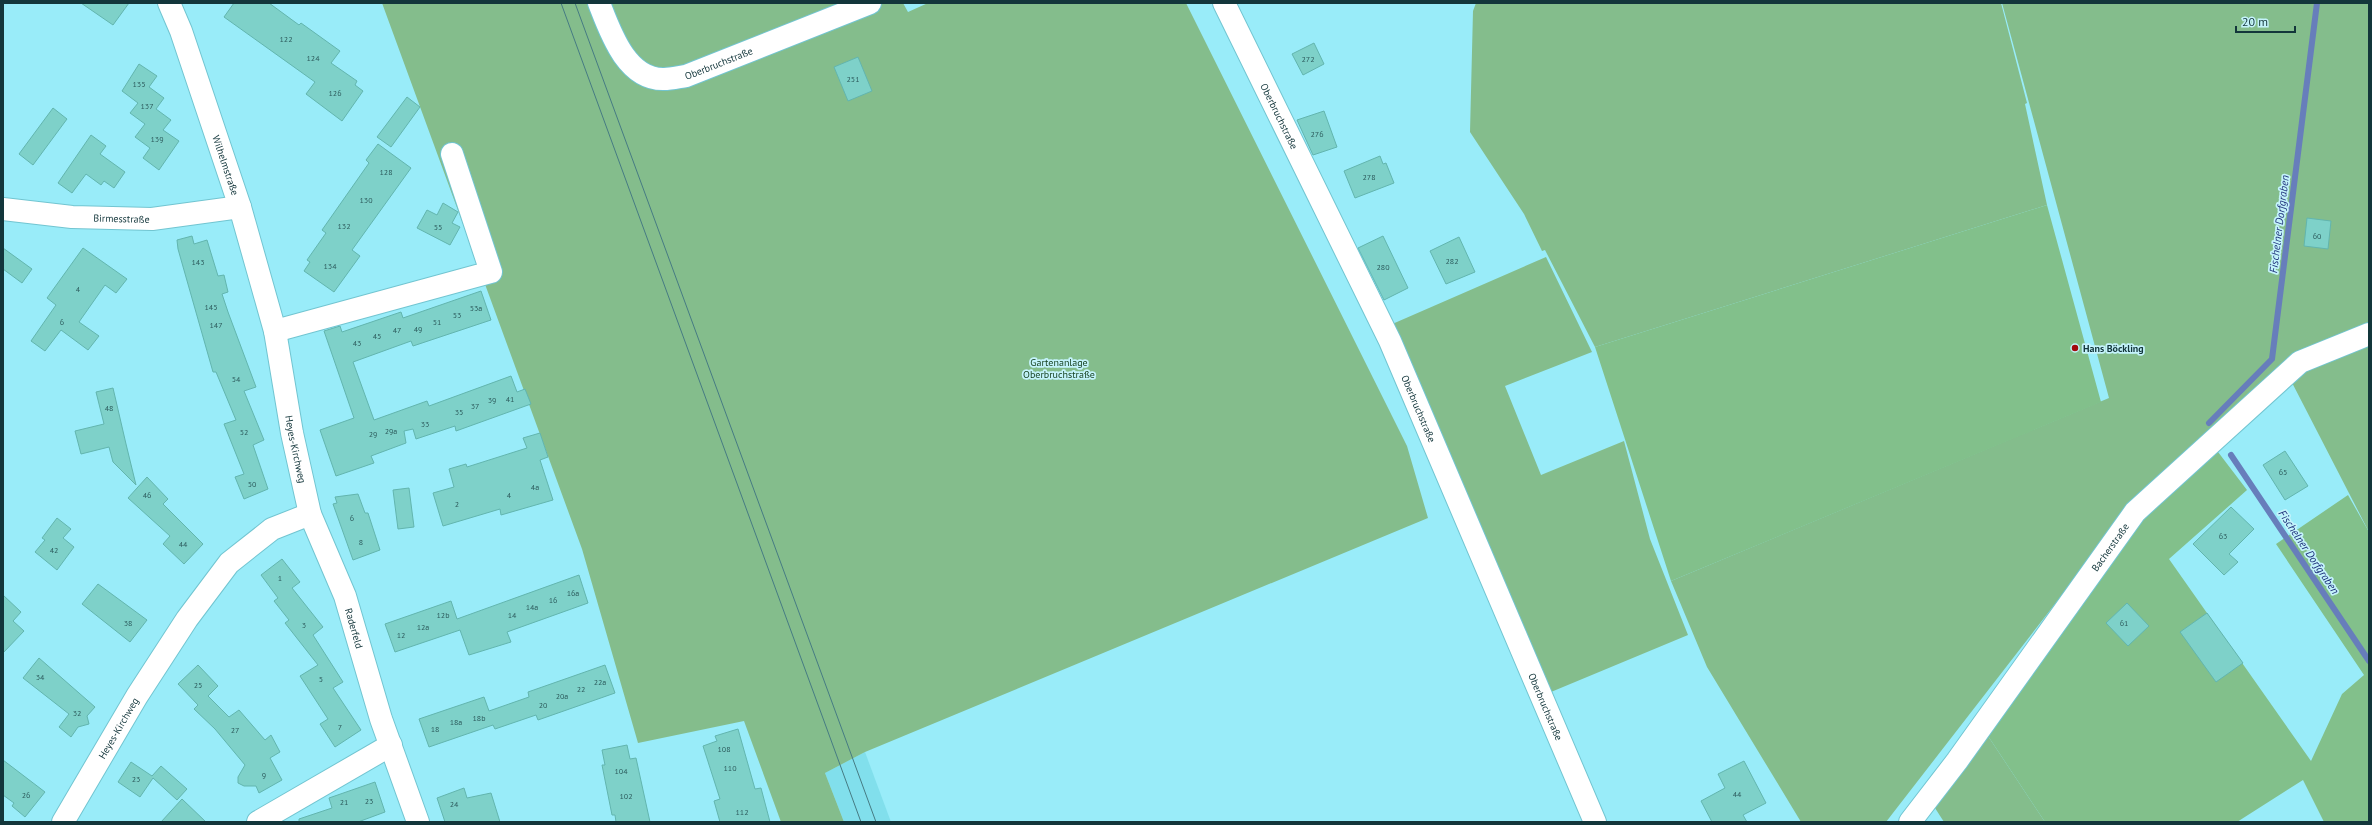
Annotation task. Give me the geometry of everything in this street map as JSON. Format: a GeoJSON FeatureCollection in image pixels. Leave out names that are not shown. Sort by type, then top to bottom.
{"type":"FeatureCollection","features":[{"type":"Feature","properties":{"kind":"street","name":"Wilhelmstraße"},"geometry":{"type":"LineString","coordinates":[[169,3],[181,31],[240,207],[275,331]]}},
{"type":"Feature","properties":{"kind":"street","name":"Oberbruchstraße"},"geometry":{"type":"LineString","coordinates":[[599,3],[612,36],[627,60],[644,74],[663,79],[686,76],[870,3]]}},
{"type":"Feature","properties":{"kind":"street","name":"Oberbruchstraße"},"geometry":{"type":"LineString","coordinates":[[1224,3],[1390,341],[1595,822]]}},
{"type":"Feature","properties":{"kind":"street"},"geometry":{"type":"LineString","coordinates":[[275,331],[491,272],[452,154]]}},
{"type":"Feature","properties":{"kind":"street","name":"Birmesstraße"},"geometry":{"type":"LineString","coordinates":[[3,209],[72,217],[152,219],[240,207]]}},
{"type":"Feature","properties":{"kind":"street","name":"Heyes-Kirchweg"},"geometry":{"type":"LineString","coordinates":[[63,822],[141,690],[187,619],[229,563],[272,529],[310,514],[292,433],[275,331]]}},
{"type":"Feature","properties":{"kind":"street","name":"Bacherstraße"},"geometry":{"type":"LineString","coordinates":[[1910,822],[1957,761],[2135,512],[2300,362],[2369,334]]}},
{"type":"Feature","properties":{"kind":"street","name":"Raderfeld"},"geometry":{"type":"LineString","coordinates":[[310,514],[345,596],[391,745],[418,822]]}},
{"type":"Feature","properties":{"kind":"street"},"geometry":{"type":"LineString","coordinates":[[258,822],[391,745]]}},
{"type":"Feature","properties":{"kind":"shaded area"},"geometry":{"type":"Polygon","coordinates":[[[865,752],[891,822],[844,822],[825,773],[865,752]]]}},
{"type":"Feature","properties":{"kind":"green space","name":"Gartenanlage Oberbruchstraße"},"geometry":{"type":"Polygon","coordinates":[[[382,3],[903,3],[908,12],[928,3],[1186,3],[1407,446],[1428,518],[865,752],[825,773],[844,822],[781,822],[744,721],[638,743],[582,549],[382,3]]]}},
{"type":"Feature","properties":{"kind":"green space"},"geometry":{"type":"Polygon","coordinates":[[[1476,3],[2001,3],[2027,103],[2025,104],[2047,205],[1595,347],[1545,250],[1542,251],[1524,214],[1470,132],[1473,11],[1476,3]]]}},
{"type":"Feature","properties":{"kind":"green space"},"geometry":{"type":"Polygon","coordinates":[[[2002,3],[2369,3],[2369,532],[2285,369],[2127,511],[1886,822],[1801,822],[1707,667],[1671,581],[2109,398],[2002,3]]]}},
{"type":"Feature","properties":{"kind":"green space"},"geometry":{"type":"Polygon","coordinates":[[[2047,205],[2101,402],[1671,581],[1595,347],[2047,205]]]}},
{"type":"Feature","properties":{"kind":"green space"},"geometry":{"type":"Polygon","coordinates":[[[1546,257],[1592,352],[1505,386],[1541,475],[1624,441],[1650,539],[1688,635],[1551,692],[1390,325],[1546,257]]]}},
{"type":"Feature","properties":{"kind":"green space"},"geometry":{"type":"Polygon","coordinates":[[[2215,448],[2247,490],[2169,559],[2311,761],[2342,694],[2364,675],[2276,544],[2348,495],[2369,532],[2369,822],[2324,822],[2303,780],[2237,822],[2045,822],[1988,736],[2142,520],[2215,448]]]}},
{"type":"Feature","properties":{"kind":"green space"},"geometry":{"type":"Polygon","coordinates":[[[1988,736],[2045,822],[1944,822],[1935,808],[1988,736]]]}},
{"type":"Feature","properties":{"kind":"building"},"geometry":{"type":"Polygon","coordinates":[[[81,3],[129,3],[113,25],[81,3]]]}},
{"type":"Feature","properties":{"kind":"building"},"geometry":{"type":"Polygon","coordinates":[[[234,3],[269,3],[299,25],[301,23],[340,51],[331,63],[357,81],[355,85],[363,91],[342,121],[306,94],[315,82],[224,17],[234,3]]]}},
{"type":"Feature","properties":{"kind":"building"},"geometry":{"type":"Polygon","coordinates":[[[1314,43],[1324,64],[1303,75],[1292,54],[1314,43]]]}},
{"type":"Feature","properties":{"kind":"building"},"geometry":{"type":"Polygon","coordinates":[[[858,57],[872,91],[848,101],[834,67],[858,57]]]}},
{"type":"Feature","properties":{"kind":"building"},"geometry":{"type":"Polygon","coordinates":[[[139,64],[157,76],[149,87],[164,98],[156,109],[171,120],[163,130],[179,141],[159,170],[143,158],[150,148],[135,137],[145,124],[130,113],[138,103],[122,91],[139,64]]]}},
{"type":"Feature","properties":{"kind":"building"},"geometry":{"type":"Polygon","coordinates":[[[407,97],[420,107],[391,147],[377,137],[407,97]]]}},
{"type":"Feature","properties":{"kind":"building"},"geometry":{"type":"Polygon","coordinates":[[[53,108],[67,119],[33,165],[19,154],[53,108]]]}},
{"type":"Feature","properties":{"kind":"building"},"geometry":{"type":"Polygon","coordinates":[[[1324,111],[1337,147],[1313,155],[1297,120],[1324,111]]]}},
{"type":"Feature","properties":{"kind":"building"},"geometry":{"type":"Polygon","coordinates":[[[91,135],[106,146],[100,154],[125,172],[114,188],[104,181],[101,185],[86,174],[72,193],[58,183],[91,135]]]}},
{"type":"Feature","properties":{"kind":"building"},"geometry":{"type":"Polygon","coordinates":[[[378,144],[411,168],[352,250],[360,256],[334,292],[304,271],[310,262],[307,260],[326,233],[322,230],[369,163],[366,160],[378,144]]]}},
{"type":"Feature","properties":{"kind":"building"},"geometry":{"type":"Polygon","coordinates":[[[1380,156],[1383,164],[1386,163],[1394,183],[1355,198],[1344,171],[1380,156]]]}},
{"type":"Feature","properties":{"kind":"building"},"geometry":{"type":"Polygon","coordinates":[[[443,203],[458,212],[452,223],[460,227],[450,245],[417,228],[427,210],[437,215],[443,203]]]}},
{"type":"Feature","properties":{"kind":"building"},"geometry":{"type":"Polygon","coordinates":[[[2307,218],[2331,221],[2328,249],[2304,246],[2307,218]]]}},
{"type":"Feature","properties":{"kind":"building"},"geometry":{"type":"Polygon","coordinates":[[[192,236],[194,244],[207,240],[218,276],[224,275],[228,292],[222,294],[256,387],[244,391],[264,440],[253,445],[268,489],[244,499],[235,477],[244,474],[224,424],[236,420],[216,372],[213,372],[178,249],[177,240],[192,236]]]}},
{"type":"Feature","properties":{"kind":"building"},"geometry":{"type":"Polygon","coordinates":[[[1383,236],[1408,288],[1384,300],[1358,248],[1383,236]]]}},
{"type":"Feature","properties":{"kind":"building"},"geometry":{"type":"Polygon","coordinates":[[[1459,237],[1475,272],[1446,284],[1430,251],[1459,237]]]}},
{"type":"Feature","properties":{"kind":"building"},"geometry":{"type":"Polygon","coordinates":[[[3,248],[32,269],[22,283],[3,269],[3,248]]]}},
{"type":"Feature","properties":{"kind":"building"},"geometry":{"type":"Polygon","coordinates":[[[83,248],[127,279],[116,293],[105,285],[79,322],[99,336],[88,350],[61,330],[45,351],[31,341],[56,305],[47,298],[83,248]]]}},
{"type":"Feature","properties":{"kind":"building"},"geometry":{"type":"Polygon","coordinates":[[[481,291],[491,320],[413,346],[411,341],[353,362],[374,420],[427,401],[429,406],[511,376],[517,392],[525,389],[531,404],[456,431],[455,426],[416,439],[413,429],[404,431],[406,443],[371,456],[374,463],[336,476],[320,430],[354,418],[324,331],[340,326],[342,332],[401,312],[403,318],[481,291]]]}},
{"type":"Feature","properties":{"kind":"building"},"geometry":{"type":"Polygon","coordinates":[[[113,388],[136,485],[113,462],[109,447],[81,454],[75,431],[104,424],[96,392],[113,388]]]}},
{"type":"Feature","properties":{"kind":"building"},"geometry":{"type":"Polygon","coordinates":[[[540,433],[548,457],[540,460],[553,500],[501,515],[500,509],[443,526],[433,493],[454,487],[449,469],[466,464],[467,467],[527,448],[523,438],[540,433]]]}},
{"type":"Feature","properties":{"kind":"building"},"geometry":{"type":"Polygon","coordinates":[[[2285,451],[2308,486],[2285,500],[2263,465],[2285,451]]]}},
{"type":"Feature","properties":{"kind":"building"},"geometry":{"type":"Polygon","coordinates":[[[147,477],[168,499],[163,504],[203,544],[184,564],[163,544],[170,536],[128,498],[147,477]]]}},
{"type":"Feature","properties":{"kind":"building"},"geometry":{"type":"Polygon","coordinates":[[[409,488],[414,527],[398,529],[393,490],[409,488]]]}},
{"type":"Feature","properties":{"kind":"building"},"geometry":{"type":"Polygon","coordinates":[[[358,494],[365,513],[368,513],[380,550],[353,560],[333,504],[337,503],[335,497],[358,494]]]}},
{"type":"Feature","properties":{"kind":"building"},"geometry":{"type":"Polygon","coordinates":[[[2231,507],[2254,529],[2229,554],[2238,562],[2224,575],[2193,544],[2231,507]]]}},
{"type":"Feature","properties":{"kind":"building"},"geometry":{"type":"Polygon","coordinates":[[[57,518],[71,529],[63,538],[74,547],[57,570],[35,552],[45,540],[42,538],[57,518]]]}},
{"type":"Feature","properties":{"kind":"building"},"geometry":{"type":"Polygon","coordinates":[[[282,559],[300,582],[292,588],[323,627],[313,635],[343,682],[333,688],[361,730],[335,747],[320,724],[328,719],[300,676],[318,665],[285,623],[289,620],[274,601],[278,598],[261,575],[282,559]]]}},
{"type":"Feature","properties":{"kind":"building"},"geometry":{"type":"Polygon","coordinates":[[[579,575],[588,603],[507,632],[511,642],[469,655],[460,630],[395,652],[385,624],[451,601],[457,619],[579,575]]]}},
{"type":"Feature","properties":{"kind":"building"},"geometry":{"type":"Polygon","coordinates":[[[98,584],[147,620],[130,642],[82,604],[98,584]]]}},
{"type":"Feature","properties":{"kind":"building"},"geometry":{"type":"Polygon","coordinates":[[[3,595],[21,612],[13,621],[24,631],[3,653],[3,595]]]}},
{"type":"Feature","properties":{"kind":"building"},"geometry":{"type":"Polygon","coordinates":[[[2127,603],[2149,626],[2128,646],[2106,623],[2127,603]]]}},
{"type":"Feature","properties":{"kind":"building"},"geometry":{"type":"Polygon","coordinates":[[[2207,613],[2243,663],[2216,682],[2180,632],[2207,613]]]}},
{"type":"Feature","properties":{"kind":"building"},"geometry":{"type":"Polygon","coordinates":[[[39,658],[95,707],[87,716],[89,724],[78,727],[71,737],[59,727],[69,714],[23,678],[39,658]]]}},
{"type":"Feature","properties":{"kind":"building"},"geometry":{"type":"Polygon","coordinates":[[[198,665],[218,686],[208,696],[229,717],[239,710],[265,740],[271,735],[280,752],[270,758],[282,780],[259,793],[256,786],[244,786],[238,783],[238,777],[245,765],[215,729],[194,709],[198,705],[178,684],[198,665]]]}},
{"type":"Feature","properties":{"kind":"building"},"geometry":{"type":"Polygon","coordinates":[[[605,665],[615,693],[538,720],[536,715],[495,729],[493,725],[429,747],[419,719],[484,697],[489,711],[529,697],[528,692],[605,665]]]}},
{"type":"Feature","properties":{"kind":"building"},"geometry":{"type":"Polygon","coordinates":[[[738,729],[755,789],[761,788],[770,822],[720,822],[714,801],[720,799],[703,746],[717,741],[715,736],[738,729]]]}},
{"type":"Feature","properties":{"kind":"building"},"geometry":{"type":"Polygon","coordinates":[[[627,745],[630,759],[636,758],[650,822],[616,822],[615,815],[612,815],[602,765],[605,765],[602,750],[627,745]]]}},
{"type":"Feature","properties":{"kind":"building"},"geometry":{"type":"Polygon","coordinates":[[[3,760],[45,792],[25,817],[12,806],[14,803],[3,795],[3,760]]]}},
{"type":"Feature","properties":{"kind":"building"},"geometry":{"type":"Polygon","coordinates":[[[1744,761],[1766,803],[1743,815],[1747,822],[1712,822],[1701,801],[1725,788],[1718,774],[1744,761]]]}},
{"type":"Feature","properties":{"kind":"building"},"geometry":{"type":"Polygon","coordinates":[[[131,762],[152,776],[161,766],[187,789],[177,800],[153,778],[140,797],[118,782],[131,762]]]}},
{"type":"Feature","properties":{"kind":"building"},"geometry":{"type":"Polygon","coordinates":[[[375,782],[385,812],[358,822],[299,822],[299,819],[332,808],[329,798],[375,782]]]}},
{"type":"Feature","properties":{"kind":"building"},"geometry":{"type":"Polygon","coordinates":[[[464,788],[467,798],[491,793],[500,822],[445,822],[437,798],[464,788]]]}},
{"type":"Feature","properties":{"kind":"building"},"geometry":{"type":"Polygon","coordinates":[[[182,799],[206,822],[161,822],[182,799]]]}},
{"type":"Feature","properties":{"kind":"waterway","name":"Fischelner Dorfgraben"},"geometry":{"type":"LineString","coordinates":[[2209,423],[2272,359],[2317,3]]}},
{"type":"Feature","properties":{"kind":"waterway","name":"Fischelner Dorfgraben"},"geometry":{"type":"LineString","coordinates":[[2231,455],[2369,661]]}},
{"type":"Feature","properties":{"kind":"tram line"},"geometry":{"type":"LineString","coordinates":[[561,3],[861,822]]}},
{"type":"Feature","properties":{"kind":"tram line"},"geometry":{"type":"LineString","coordinates":[[575,3],[876,822]]}},
{"type":"Feature","properties":{"kind":"place","name":"Hans Böckling"},"geometry":{"type":"Point","coordinates":[2075,348]}}]}
